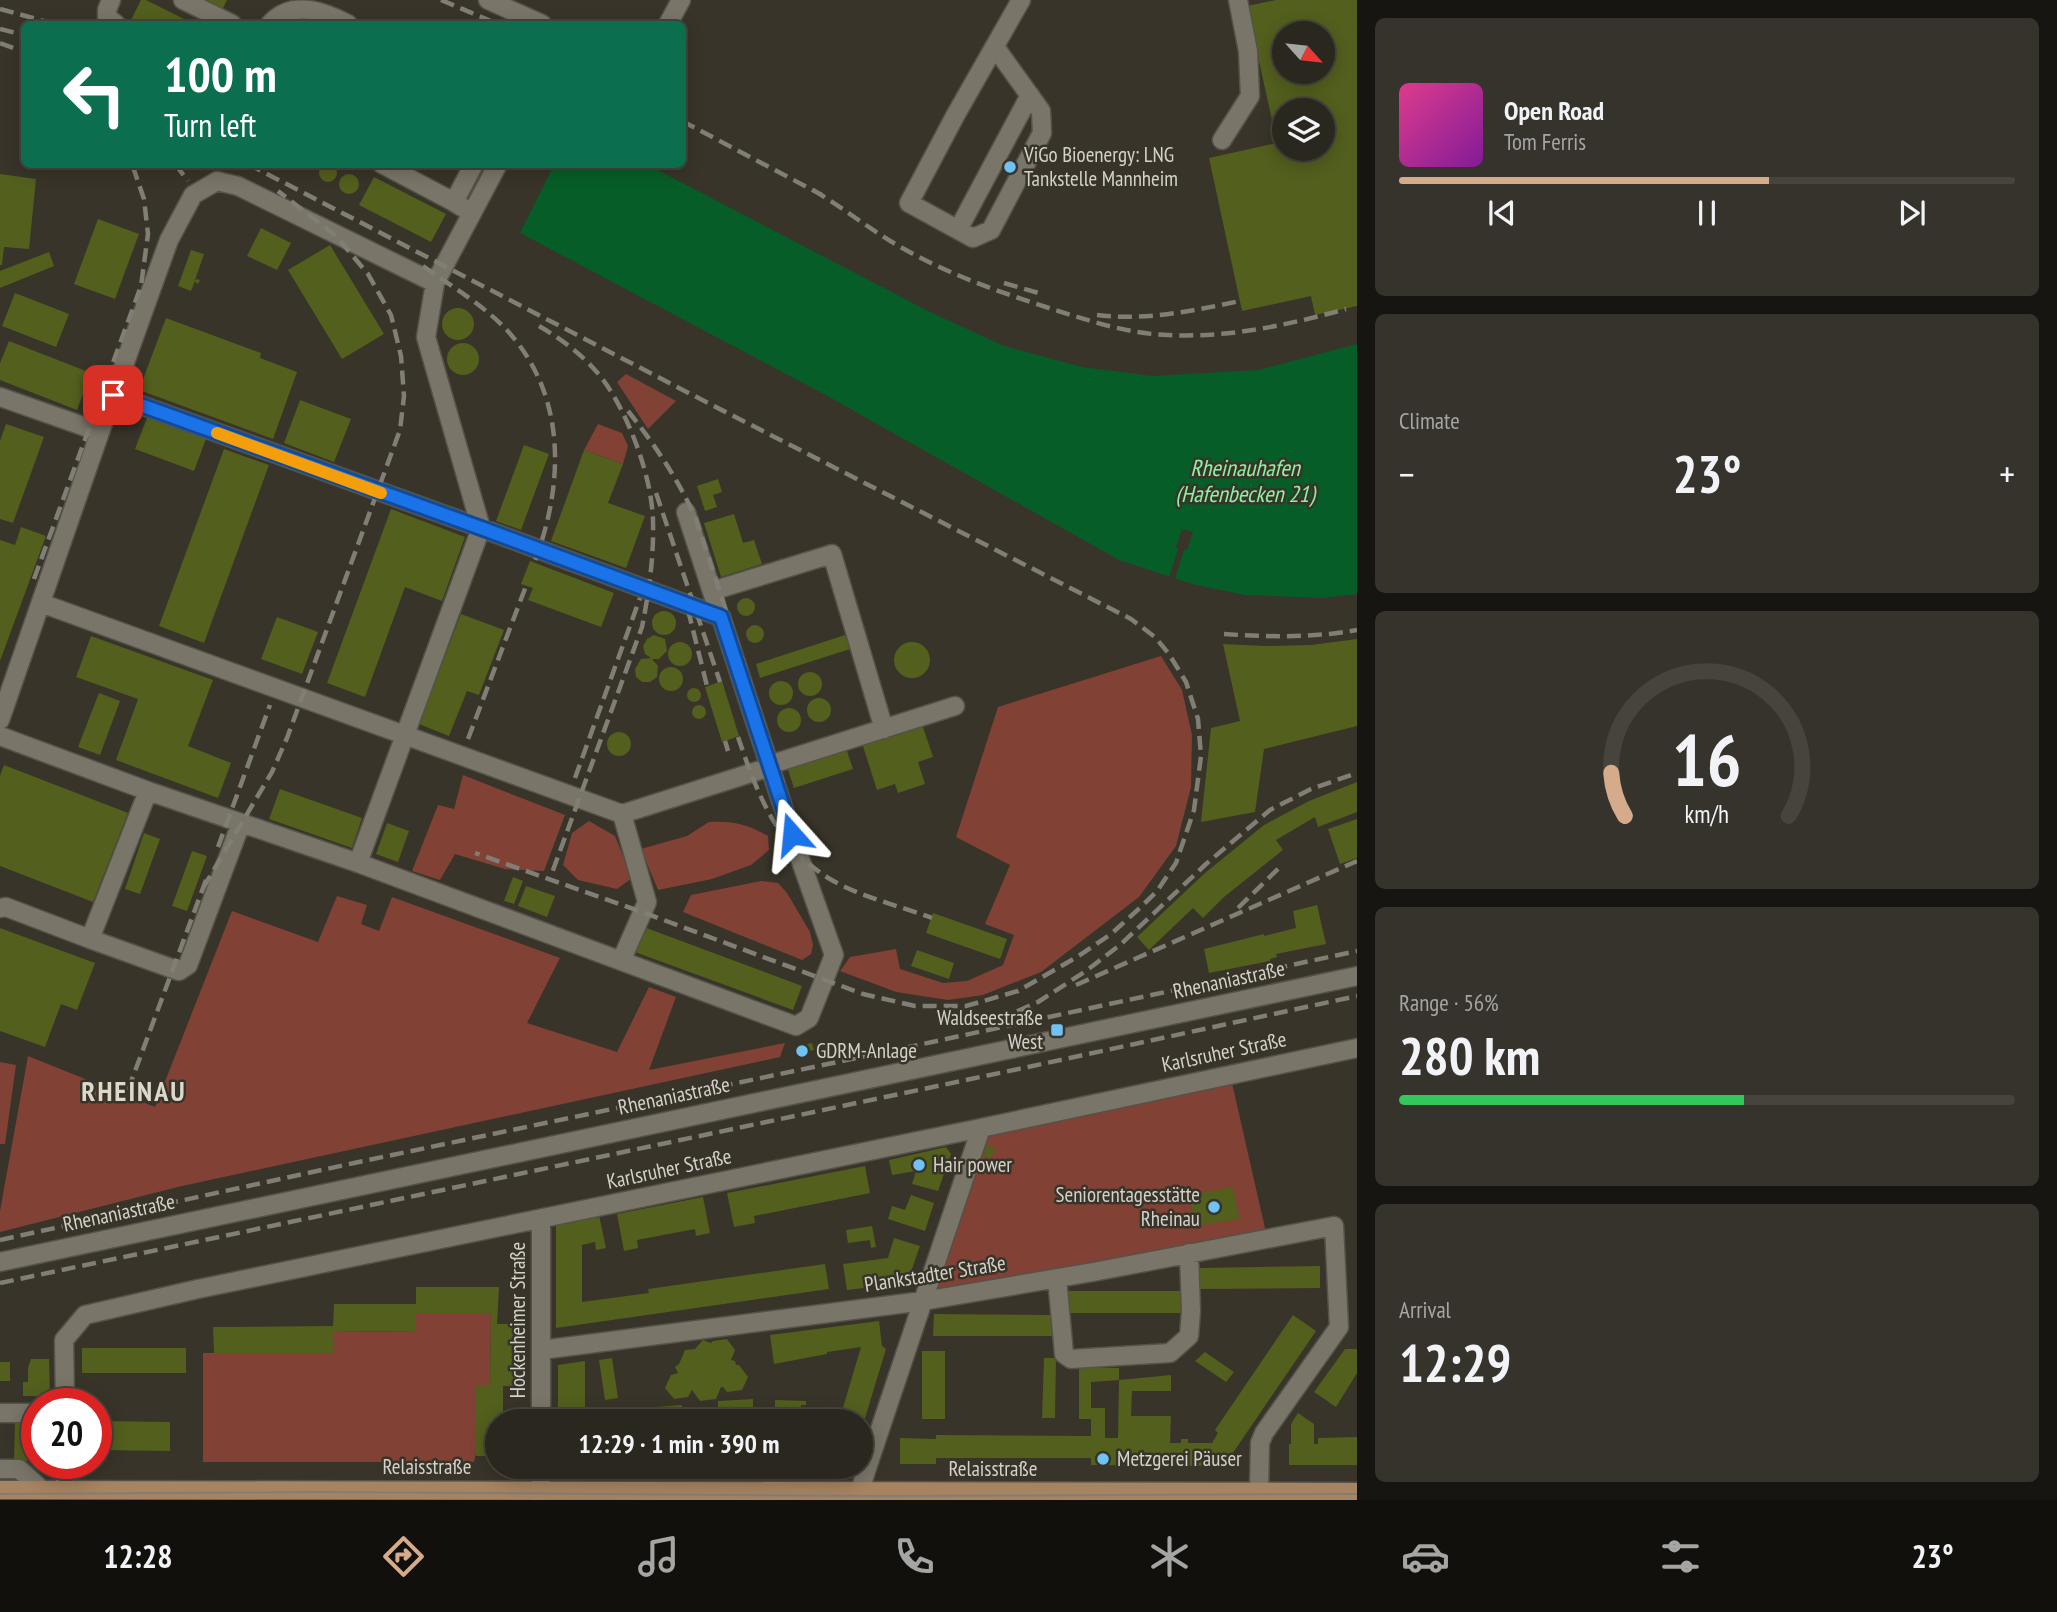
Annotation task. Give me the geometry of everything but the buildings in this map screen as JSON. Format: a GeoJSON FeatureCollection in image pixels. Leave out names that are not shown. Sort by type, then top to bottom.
{"type":"FeatureCollection","features":[{"type":"Feature","properties":{"kind":"main road","name":"Relaisstraße"},"geometry":{"type":"LineString","coordinates":[[0,1490],[31,1493],[65,1489],[145,1495],[1225,1496],[1259,1492],[1357,1492]]}},
{"type":"Feature","properties":{"kind":"street"},"geometry":{"type":"LineString","coordinates":[[111,0],[107,17],[112,21]]}},
{"type":"Feature","properties":{"kind":"street"},"geometry":{"type":"LineString","coordinates":[[183,0],[226,21]]}},
{"type":"Feature","properties":{"kind":"street"},"geometry":{"type":"LineString","coordinates":[[488,0],[535,21]]}},
{"type":"Feature","properties":{"kind":"street"},"geometry":{"type":"LineString","coordinates":[[670,21],[681,0]]}},
{"type":"Feature","properties":{"kind":"street"},"geometry":{"type":"LineString","coordinates":[[995,47],[1041,111],[1042,133],[991,230],[973,238],[908,203],[1021,0]]}},
{"type":"Feature","properties":{"kind":"street"},"geometry":{"type":"LineString","coordinates":[[1222,141],[1250,96],[1248,51],[1238,0]]}},
{"type":"Feature","properties":{"kind":"street"},"geometry":{"type":"LineString","coordinates":[[273,21],[282,12],[295,6],[309,6],[342,21]]}},
{"type":"Feature","properties":{"kind":"street"},"geometry":{"type":"LineString","coordinates":[[958,230],[1030,95]]}},
{"type":"Feature","properties":{"kind":"street"},"geometry":{"type":"LineString","coordinates":[[390,168],[472,212]]}},
{"type":"Feature","properties":{"kind":"street"},"geometry":{"type":"LineString","coordinates":[[454,202],[472,168]]}},
{"type":"Feature","properties":{"kind":"street"},"geometry":{"type":"LineString","coordinates":[[358,863],[481,528],[426,337],[435,283],[496,168]]}},
{"type":"Feature","properties":{"kind":"street"},"geometry":{"type":"LineString","coordinates":[[0,720],[169,240],[193,195],[217,181],[238,186],[435,283]]}},
{"type":"Feature","properties":{"kind":"street"},"geometry":{"type":"LineString","coordinates":[[113,395],[721,617]]}},
{"type":"Feature","properties":{"kind":"street"},"geometry":{"type":"LineString","coordinates":[[0,397],[100,432]]}},
{"type":"Feature","properties":{"kind":"street"},"geometry":{"type":"LineString","coordinates":[[0,736],[148,791],[358,863],[796,1026],[809,1018],[834,955],[686,512]]}},
{"type":"Feature","properties":{"kind":"street"},"geometry":{"type":"LineString","coordinates":[[712,592],[832,554],[884,729]]}},
{"type":"Feature","properties":{"kind":"street"},"geometry":{"type":"LineString","coordinates":[[41,603],[622,814],[955,706]]}},
{"type":"Feature","properties":{"kind":"street"},"geometry":{"type":"LineString","coordinates":[[90,939],[148,791]]}},
{"type":"Feature","properties":{"kind":"street"},"geometry":{"type":"LineString","coordinates":[[621,961],[647,902],[622,814]]}},
{"type":"Feature","properties":{"kind":"street"},"geometry":{"type":"LineString","coordinates":[[2,906],[179,971],[188,965],[241,823]]}},
{"type":"Feature","properties":{"kind":"street","name":"Rhenaniastraße"},"geometry":{"type":"LineString","coordinates":[[0,1262],[1357,976]]}},
{"type":"Feature","properties":{"kind":"street","name":"Karlsruher Straße"},"geometry":{"type":"LineString","coordinates":[[65,1388],[64,1340],[85,1315],[198,1289],[1357,1048]]}},
{"type":"Feature","properties":{"kind":"street"},"geometry":{"type":"LineString","coordinates":[[860,1495],[981,1128]]}},
{"type":"Feature","properties":{"kind":"street","name":"Hockenheimer Straße"},"geometry":{"type":"LineString","coordinates":[[541,1219],[541,1409]]}},
{"type":"Feature","properties":{"kind":"street","name":"Plankstadter Straße"},"geometry":{"type":"LineString","coordinates":[[541,1350],[923,1300],[1334,1226],[1348,1327]]}},
{"type":"Feature","properties":{"kind":"street"},"geometry":{"type":"LineString","coordinates":[[1057,1278],[1064,1354],[1071,1359],[1170,1353],[1189,1336],[1189,1253]]}},
{"type":"Feature","properties":{"kind":"street"},"geometry":{"type":"LineString","coordinates":[[1259,1492],[1260,1443],[1264,1433],[1348,1327]]}},
{"type":"Feature","properties":{"kind":"street"},"geometry":{"type":"LineString","coordinates":[[0,1413],[21,1413]]}},
{"type":"Feature","properties":{"kind":"street"},"geometry":{"type":"LineString","coordinates":[[0,1469],[19,1469],[31,1493]]}},
{"type":"Feature","properties":{"kind":"street"},"geometry":{"type":"LineString","coordinates":[[65,1479],[65,1489]]}},
{"type":"Feature","properties":{"kind":"shaded area"},"geometry":{"type":"Polygon","coordinates":[[[626,374],[676,401],[648,429],[617,382],[626,374]]]}},
{"type":"Feature","properties":{"kind":"shaded area"},"geometry":{"type":"Polygon","coordinates":[[[598,424],[622,433],[628,446],[623,464],[584,450],[598,424]]]}},
{"type":"Feature","properties":{"kind":"shaded area"},"geometry":{"type":"Polygon","coordinates":[[[1161,656],[1182,690],[1192,735],[1191,787],[1176,846],[1139,897],[1041,972],[983,995],[948,1000],[896,992],[840,971],[850,957],[896,949],[900,969],[943,983],[967,981],[1003,965],[1014,935],[985,924],[1010,865],[956,837],[998,707],[1161,656]]]}},
{"type":"Feature","properties":{"kind":"shaded area"},"geometry":{"type":"Polygon","coordinates":[[[463,775],[565,815],[544,871],[505,869],[455,854],[440,880],[412,871],[438,805],[454,809],[463,775]]]}},
{"type":"Feature","properties":{"kind":"shaded area"},"geometry":{"type":"Polygon","coordinates":[[[589,821],[615,836],[632,878],[617,889],[578,880],[563,865],[572,833],[589,821]]]}},
{"type":"Feature","properties":{"kind":"shaded area"},"geometry":{"type":"Polygon","coordinates":[[[709,822],[740,824],[760,832],[768,836],[769,850],[751,865],[712,879],[658,890],[641,849],[687,836],[709,822]]]}},
{"type":"Feature","properties":{"kind":"shaded area"},"geometry":{"type":"Polygon","coordinates":[[[761,881],[778,883],[810,932],[813,945],[811,954],[802,960],[683,912],[691,895],[761,881]]]}},
{"type":"Feature","properties":{"kind":"shaded area"},"geometry":{"type":"Polygon","coordinates":[[[337,896],[367,905],[361,924],[379,931],[392,897],[560,958],[527,1023],[617,1052],[649,987],[676,997],[649,1070],[785,1043],[780,1057],[182,1186],[0,1232],[0,1211],[28,1056],[155,1107],[232,911],[318,942],[337,896]]]}},
{"type":"Feature","properties":{"kind":"shaded area"},"geometry":{"type":"Polygon","coordinates":[[[0,1062],[16,1065],[5,1144],[0,1144],[0,1062]]]}},
{"type":"Feature","properties":{"kind":"shaded area"},"geometry":{"type":"Polygon","coordinates":[[[1232,1083],[1267,1237],[923,1300],[985,1135],[1232,1083]]]}},
{"type":"Feature","properties":{"kind":"shaded area"},"geometry":{"type":"Polygon","coordinates":[[[416,1313],[491,1313],[490,1386],[476,1386],[474,1462],[203,1462],[203,1353],[333,1353],[333,1332],[416,1331],[416,1313]]]}},
{"type":"Feature","properties":{"kind":"water","name":"Rheinauhafen (Hafenbecken 21)"},"geometry":{"type":"Polygon","coordinates":[[[552,168],[654,168],[928,311],[1004,346],[1082,367],[1152,376],[1259,370],[1357,344],[1357,594],[1323,598],[1245,595],[1192,584],[1119,560],[822,393],[520,233],[552,168]]]}},
{"type":"Feature","properties":{"kind":"pier"},"geometry":{"type":"Polygon","coordinates":[[[1182,529],[1193,532],[1174,582],[1168,581],[1178,549],[1176,547],[1182,529]]]}},
{"type":"Feature","properties":{"kind":"tram line"},"geometry":{"type":"LineString","coordinates":[[0,1494],[1357,1494]]}},
{"type":"Feature","properties":{"kind":"railway"},"geometry":{"type":"LineString","coordinates":[[441,0],[491,21]]}},
{"type":"Feature","properties":{"kind":"railway"},"geometry":{"type":"LineString","coordinates":[[0,9],[44,21]]}},
{"type":"Feature","properties":{"kind":"railway"},"geometry":{"type":"LineString","coordinates":[[0,29],[21,34]]}},
{"type":"Feature","properties":{"kind":"railway"},"geometry":{"type":"LineString","coordinates":[[0,43],[21,51]]}},
{"type":"Feature","properties":{"kind":"railway"},"geometry":{"type":"LineString","coordinates":[[686,123],[822,195]]}},
{"type":"Feature","properties":{"kind":"railway"},"geometry":{"type":"LineString","coordinates":[[34,579],[141,286],[148,234],[144,199],[133,168]]}},
{"type":"Feature","properties":{"kind":"railway"},"geometry":{"type":"LineString","coordinates":[[178,168],[188,181]]}},
{"type":"Feature","properties":{"kind":"railway"},"geometry":{"type":"LineString","coordinates":[[256,168],[1131,619],[1155,637],[1169,654],[1186,682],[1198,719],[1201,756],[1194,810],[1176,863],[1157,891],[1111,934],[1077,957],[1018,991],[966,1006],[915,1006],[863,994],[475,853]]}},
{"type":"Feature","properties":{"kind":"railway"},"geometry":{"type":"LineString","coordinates":[[813,190],[897,245],[952,273],[1029,302],[1123,329],[1168,335],[1236,332],[1280,325],[1346,309]]}},
{"type":"Feature","properties":{"kind":"railway"},"geometry":{"type":"LineString","coordinates":[[203,888],[272,772],[287,738],[400,430],[404,396],[401,356],[391,315],[368,274],[336,236],[278,191]]}},
{"type":"Feature","properties":{"kind":"railway"},"geometry":{"type":"LineString","coordinates":[[423,266],[495,318],[525,353],[540,380],[554,440],[555,471],[544,533],[534,563]]}},
{"type":"Feature","properties":{"kind":"railway"},"geometry":{"type":"LineString","coordinates":[[1004,283],[1042,294]]}},
{"type":"Feature","properties":{"kind":"railway"},"geometry":{"type":"LineString","coordinates":[[1097,315],[1151,316],[1240,301]]}},
{"type":"Feature","properties":{"kind":"railway"},"geometry":{"type":"LineString","coordinates":[[539,326],[582,357],[613,395],[638,448],[652,504],[653,521],[653,547],[642,627],[549,881]]}},
{"type":"Feature","properties":{"kind":"railway"},"geometry":{"type":"LineString","coordinates":[[628,411],[665,463],[696,519],[783,784]]}},
{"type":"Feature","properties":{"kind":"railway"},"geometry":{"type":"LineString","coordinates":[[656,493],[720,682]]}},
{"type":"Feature","properties":{"kind":"railway"},"geometry":{"type":"LineString","coordinates":[[468,739],[526,586]]}},
{"type":"Feature","properties":{"kind":"railway"},"geometry":{"type":"LineString","coordinates":[[575,778],[640,598]]}},
{"type":"Feature","properties":{"kind":"railway"},"geometry":{"type":"LineString","coordinates":[[688,610],[707,686]]}},
{"type":"Feature","properties":{"kind":"railway"},"geometry":{"type":"LineString","coordinates":[[1224,634],[1290,636],[1357,630]]}},
{"type":"Feature","properties":{"kind":"railway"},"geometry":{"type":"LineString","coordinates":[[218,847],[270,705]]}},
{"type":"Feature","properties":{"kind":"railway"},"geometry":{"type":"LineString","coordinates":[[738,737],[771,817],[796,851],[812,866],[853,891],[932,918]]}},
{"type":"Feature","properties":{"kind":"railway"},"geometry":{"type":"LineString","coordinates":[[725,741],[728,751]]}},
{"type":"Feature","properties":{"kind":"railway"},"geometry":{"type":"LineString","coordinates":[[998,1020],[1038,1002],[1120,945],[1206,864],[1270,810],[1311,789],[1357,773]]}},
{"type":"Feature","properties":{"kind":"railway"},"geometry":{"type":"LineString","coordinates":[[1076,985],[1357,861]]}},
{"type":"Feature","properties":{"kind":"railway"},"geometry":{"type":"LineString","coordinates":[[1238,908],[1282,865]]}},
{"type":"Feature","properties":{"kind":"railway"},"geometry":{"type":"LineString","coordinates":[[128,1090],[206,880]]}},
{"type":"Feature","properties":{"kind":"railway"},"geometry":{"type":"LineString","coordinates":[[0,1240],[1357,951]]}},
{"type":"Feature","properties":{"kind":"railway"},"geometry":{"type":"LineString","coordinates":[[0,1283],[1357,996]]}},
{"type":"Feature","properties":{"kind":"slow traffic"},"geometry":{"type":"LineString","coordinates":[[217,433],[381,493]]}},
{"type":"Feature","properties":{"kind":"place","name":"ViGo Bioenergy: LNG Tankstelle Mannheim"},"geometry":{"type":"Point","coordinates":[1010,167]}},
{"type":"Feature","properties":{"kind":"place","name":"Waldseestraße West"},"geometry":{"type":"Point","coordinates":[1057,1030]}},
{"type":"Feature","properties":{"kind":"place","name":"GDRM-Anlage"},"geometry":{"type":"Point","coordinates":[802,1051]}},
{"type":"Feature","properties":{"kind":"place","name":"Hair power"},"geometry":{"type":"Point","coordinates":[919,1165]}},
{"type":"Feature","properties":{"kind":"place","name":"Seniorentagesstätte Rheinau"},"geometry":{"type":"Point","coordinates":[1214,1207]}},
{"type":"Feature","properties":{"kind":"place","name":"Metzgerei Päuser"},"geometry":{"type":"Point","coordinates":[1103,1459]}},
{"type":"Feature","properties":{"kind":"district","name":"RHEINAU"},"geometry":{"type":"Point","coordinates":[134,1091]}},
{"type":"Feature","properties":{"kind":"route"},"geometry":{"type":"LineString","coordinates":[[113,395],[721,617],[792,834]]}}]}
